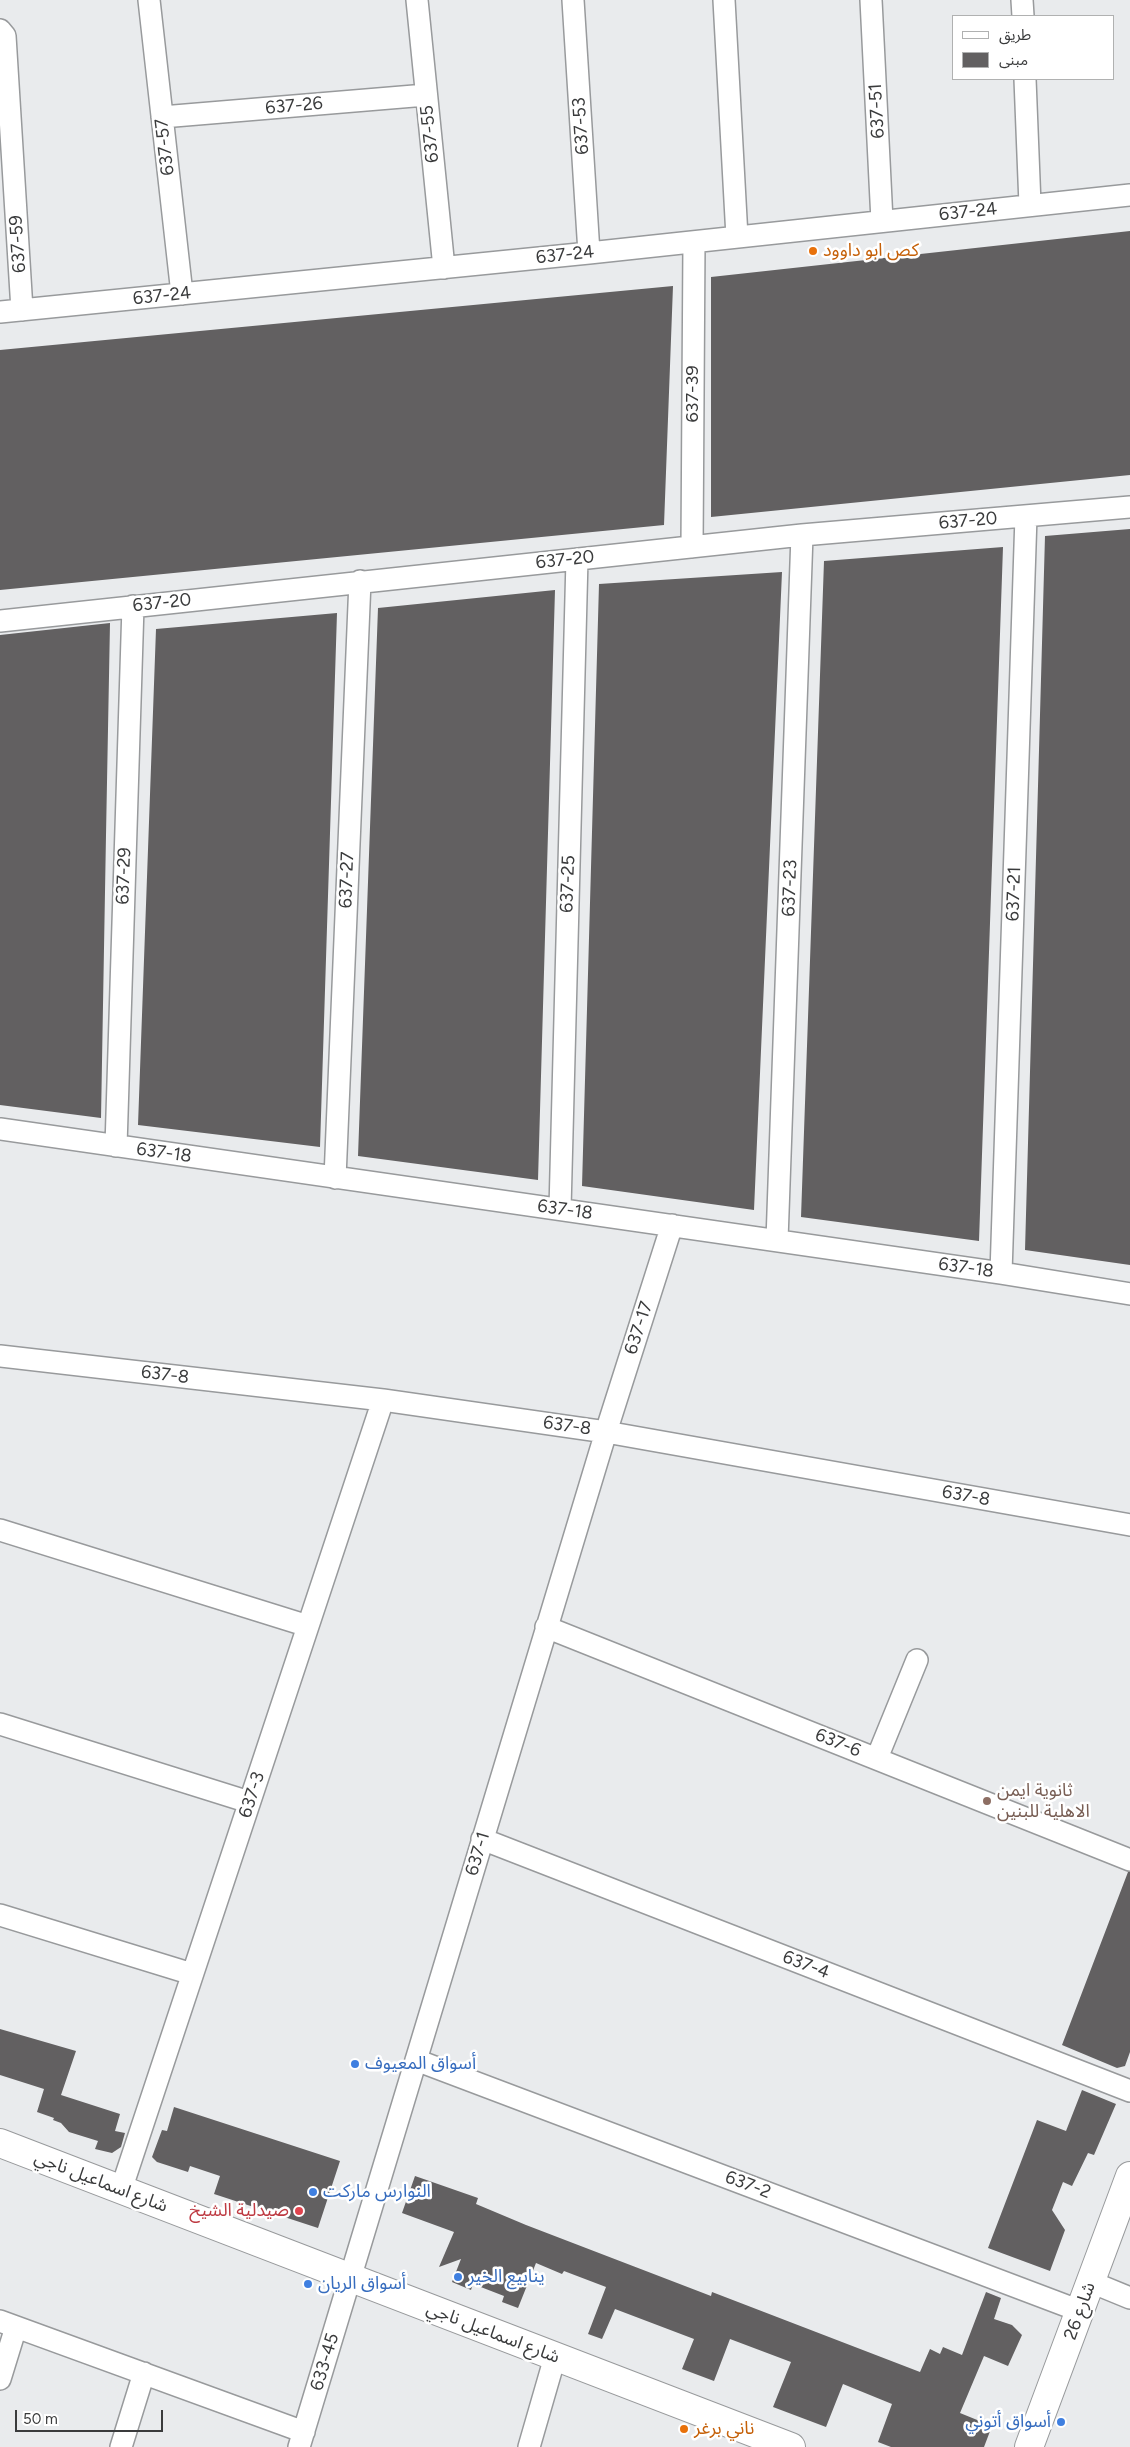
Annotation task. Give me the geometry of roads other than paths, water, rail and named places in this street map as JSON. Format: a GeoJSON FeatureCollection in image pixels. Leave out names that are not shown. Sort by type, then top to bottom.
{"type":"FeatureCollection","features":[{"type":"Feature","properties":{"kind":"street","name":"637-57"},"geometry":{"type":"LineString","coordinates":[[149,0],[182,294]]}},
{"type":"Feature","properties":{"kind":"street","name":"637-55"},"geometry":{"type":"LineString","coordinates":[[417,0],[444,268]]}},
{"type":"Feature","properties":{"kind":"street","name":"637-53"},"geometry":{"type":"LineString","coordinates":[[573,0],[589,253]]}},
{"type":"Feature","properties":{"kind":"street"},"geometry":{"type":"LineString","coordinates":[[724,0],[737,237]]}},
{"type":"Feature","properties":{"kind":"street","name":"637-51"},"geometry":{"type":"LineString","coordinates":[[871,0],[882,221]]}},
{"type":"Feature","properties":{"kind":"street"},"geometry":{"type":"LineString","coordinates":[[1022,0],[1023,15]]}},
{"type":"Feature","properties":{"kind":"street","name":"637-59"},"geometry":{"type":"LineString","coordinates":[[0,30],[5,36],[22,310]]}},
{"type":"Feature","properties":{"kind":"street"},"geometry":{"type":"LineString","coordinates":[[1025,80],[1030,205]]}},
{"type":"Feature","properties":{"kind":"street","name":"637-26"},"geometry":{"type":"LineString","coordinates":[[162,117],[426,95]]}},
{"type":"Feature","properties":{"kind":"street","name":"637-24"},"geometry":{"type":"LineString","coordinates":[[0,312],[589,253],[1130,194]]}},
{"type":"Feature","properties":{"kind":"street","name":"637-39"},"geometry":{"type":"LineString","coordinates":[[692,547],[694,242]]}},
{"type":"Feature","properties":{"kind":"street","name":"637-20"},"geometry":{"type":"LineString","coordinates":[[0,621],[802,535],[1130,506]]}},
{"type":"Feature","properties":{"kind":"street","name":"637-21"},"geometry":{"type":"LineString","coordinates":[[1001,1273],[1026,516]]}},
{"type":"Feature","properties":{"kind":"street","name":"637-23"},"geometry":{"type":"LineString","coordinates":[[777,1240],[802,535]]}},
{"type":"Feature","properties":{"kind":"street","name":"637-25"},"geometry":{"type":"LineString","coordinates":[[560,1209],[577,559]]}},
{"type":"Feature","properties":{"kind":"street","name":"637-27"},"geometry":{"type":"LineString","coordinates":[[335,1178],[360,581]]}},
{"type":"Feature","properties":{"kind":"street","name":"637-29"},"geometry":{"type":"LineString","coordinates":[[116,1146],[133,606]]}},
{"type":"Feature","properties":{"kind":"street","name":"637-18"},"geometry":{"type":"LineString","coordinates":[[0,1129],[777,1240],[1130,1294]]}},
{"type":"Feature","properties":{"kind":"street","name":"637-17"},"geometry":{"type":"LineString","coordinates":[[606,1432],[672,1225]]}},
{"type":"Feature","properties":{"kind":"street","name":"637-8"},"geometry":{"type":"LineString","coordinates":[[0,1356],[383,1400],[606,1432],[1130,1525]]}},
{"type":"Feature","properties":{"kind":"street","name":"637-3"},"geometry":{"type":"LineString","coordinates":[[121,2190],[383,1400]]}},
{"type":"Feature","properties":{"kind":"street","name":"637-1"},"geometry":{"type":"LineString","coordinates":[[350,2277],[606,1432]]}},
{"type":"Feature","properties":{"kind":"street"},"geometry":{"type":"LineString","coordinates":[[0,1530],[308,1626]]}},
{"type":"Feature","properties":{"kind":"street","name":"637-6"},"geometry":{"type":"LineString","coordinates":[[546,1627],[1130,1860]]}},
{"type":"Feature","properties":{"kind":"street"},"geometry":{"type":"LineString","coordinates":[[877,1758],[917,1660]]}},
{"type":"Feature","properties":{"kind":"street"},"geometry":{"type":"LineString","coordinates":[[0,1724],[250,1802]]}},
{"type":"Feature","properties":{"kind":"street","name":"637-4"},"geometry":{"type":"LineString","coordinates":[[482,1839],[1130,2091]]}},
{"type":"Feature","properties":{"kind":"street"},"geometry":{"type":"LineString","coordinates":[[0,1915],[192,1974]]}},
{"type":"Feature","properties":{"kind":"street","name":"637-2"},"geometry":{"type":"LineString","coordinates":[[416,2060],[1080,2310]]}},
{"type":"Feature","properties":{"kind":"street","name":"شارع اسماعيل ناجي"},"geometry":{"type":"LineString","coordinates":[[0,2143],[791,2447]]}},
{"type":"Feature","properties":{"kind":"street","name":"شارع 26"},"geometry":{"type":"LineString","coordinates":[[1030,2447],[1130,2176]]}},
{"type":"Feature","properties":{"kind":"street","name":"633-45"},"geometry":{"type":"LineString","coordinates":[[302,2440],[350,2277]]}},
{"type":"Feature","properties":{"kind":"street"},"geometry":{"type":"LineString","coordinates":[[1091,2282],[1130,2298]]}},
{"type":"Feature","properties":{"kind":"street"},"geometry":{"type":"LineString","coordinates":[[0,2379],[8,2324],[144,2373],[302,2440]]}},
{"type":"Feature","properties":{"kind":"street"},"geometry":{"type":"LineString","coordinates":[[528,2447],[555,2356]]}},
{"type":"Feature","properties":{"kind":"street"},"geometry":{"type":"LineString","coordinates":[[122,2447],[144,2373]]}},
{"type":"Feature","properties":{"kind":"place","name":"كص ابو داوود"},"geometry":{"type":"Point","coordinates":[813,251]}},
{"type":"Feature","properties":{"kind":"place","name":"ثانوية ايمن الاهلية للبنين"},"geometry":{"type":"Point","coordinates":[987,1801]}},
{"type":"Feature","properties":{"kind":"place","name":"أسواق المعيوف"},"geometry":{"type":"Point","coordinates":[355,2064]}},
{"type":"Feature","properties":{"kind":"place","name":"النوارس ماركت"},"geometry":{"type":"Point","coordinates":[313,2192]}},
{"type":"Feature","properties":{"kind":"place","name":"صيدلية الشيخ"},"geometry":{"type":"Point","coordinates":[299,2211]}},
{"type":"Feature","properties":{"kind":"place","name":"ينابيع الخير"},"geometry":{"type":"Point","coordinates":[458,2277]}},
{"type":"Feature","properties":{"kind":"place","name":"أسواق الريان"},"geometry":{"type":"Point","coordinates":[308,2284]}},
{"type":"Feature","properties":{"kind":"place","name":"أسواق أتوني"},"geometry":{"type":"Point","coordinates":[1061,2422]}},
{"type":"Feature","properties":{"kind":"place","name":"ناني برغر"},"geometry":{"type":"Point","coordinates":[684,2429]}}]}
